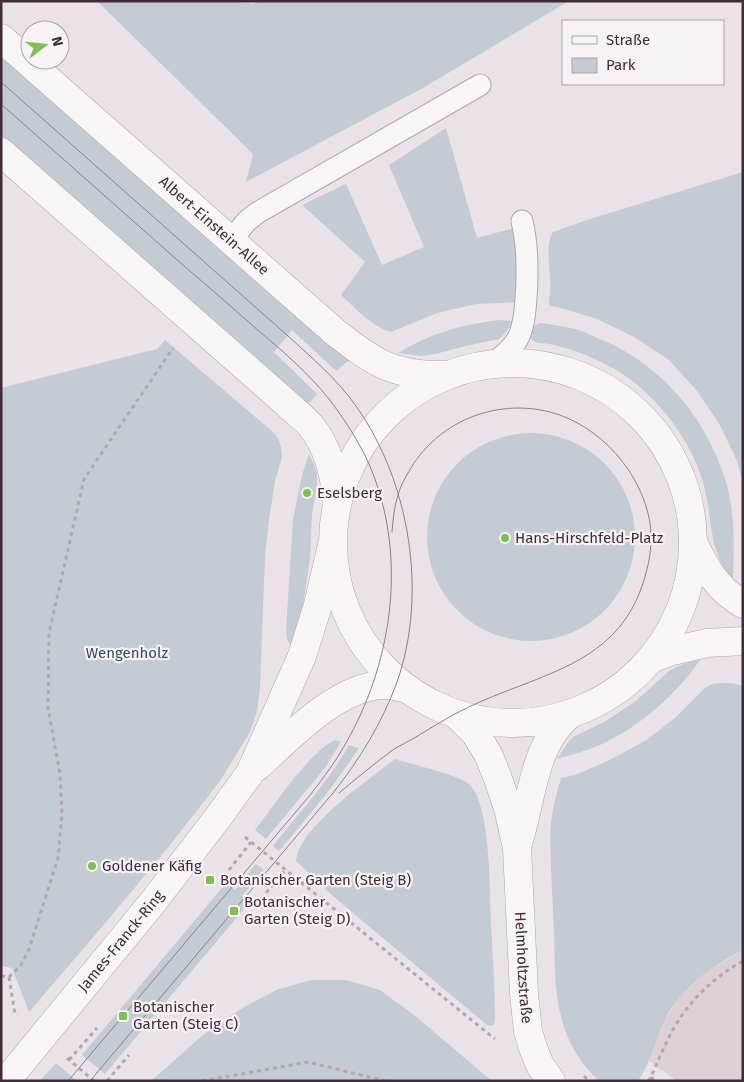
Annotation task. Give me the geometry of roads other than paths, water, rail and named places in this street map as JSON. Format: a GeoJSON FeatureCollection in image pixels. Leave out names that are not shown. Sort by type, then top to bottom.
{"type":"FeatureCollection","features":[{"type":"Feature","properties":{"kind":"street","name":"Albert-Einstein-Allee"},"geometry":{"type":"LineString","coordinates":[[1,38],[336,333],[381,364],[402,372],[446,375]]}},
{"type":"Feature","properties":{"kind":"street"},"geometry":{"type":"LineString","coordinates":[[1,152],[310,426],[324,447],[328,458],[337,501]]}},
{"type":"Feature","properties":{"kind":"street"},"geometry":{"type":"LineString","coordinates":[[521,363],[549,366],[577,374],[602,387],[626,403],[646,422],[663,444],[677,469],[687,496],[692,527],[692,558],[687,590],[676,619],[661,646],[630,680],[608,697],[570,714],[551,720],[526,723],[494,722],[456,714],[440,708],[408,689],[388,673],[363,643],[348,616],[335,574],[332,545],[337,501],[345,475],[360,447],[396,404],[425,385],[446,375],[492,364],[521,363]]}},
{"type":"Feature","properties":{"kind":"street"},"geometry":{"type":"LineString","coordinates":[[693,541],[700,558],[716,581],[725,592],[743,604]]}},
{"type":"Feature","properties":{"kind":"street","name":"James-Franck-Ring"},"geometry":{"type":"LineString","coordinates":[[6,1081],[176,872],[220,816],[250,773],[302,656],[318,605],[332,545]]}},
{"type":"Feature","properties":{"kind":"street"},"geometry":{"type":"LineString","coordinates":[[651,659],[672,651],[707,643],[743,641]]}},
{"type":"Feature","properties":{"kind":"street","name":"James-Franck-Ring"},"geometry":{"type":"LineString","coordinates":[[250,773],[310,720],[342,697],[372,686],[385,685],[408,689]]}},
{"type":"Feature","properties":{"kind":"street","name":"Helmholtzstraße"},"geometry":{"type":"LineString","coordinates":[[456,714],[475,733],[488,754],[503,791],[517,848],[524,994],[528,1031],[532,1048],[540,1065],[551,1081]]}},
{"type":"Feature","properties":{"kind":"street","name":"Helmholtzstraße"},"geometry":{"type":"LineString","coordinates":[[517,848],[542,754],[551,735],[570,714]]}},
{"type":"Feature","properties":{"kind":"lane"},"geometry":{"type":"LineString","coordinates":[[231,240],[247,221],[257,213],[480,85]]}},
{"type":"Feature","properties":{"kind":"lane"},"geometry":{"type":"LineString","coordinates":[[492,364],[512,348],[522,328],[528,279],[527,242],[522,221]]}},
{"type":"Feature","properties":{"kind":"tram line"},"geometry":{"type":"LineString","coordinates":[[1,82],[288,336],[324,369],[349,396],[375,436],[390,469],[401,504],[412,576],[411,612],[406,648],[397,682],[384,712],[361,754],[333,793],[90,1081]]}},
{"type":"Feature","properties":{"kind":"tram line"},"geometry":{"type":"LineString","coordinates":[[1,104],[287,355],[321,390],[350,428],[372,471],[385,515],[390,548],[389,616],[383,649],[361,713],[342,750],[311,794],[68,1081]]}},
{"type":"Feature","properties":{"kind":"tram line"},"geometry":{"type":"LineString","coordinates":[[339,793],[394,749],[450,717],[485,700],[544,677],[596,649],[618,629],[635,603],[647,569],[651,546],[650,523],[645,504],[638,486],[616,454],[602,440],[568,418],[550,412],[529,409],[509,408],[469,418],[434,440],[420,455],[401,486],[393,518],[392,532]]}},
{"type":"Feature","properties":{"kind":"place","name":"Eselsberg"},"geometry":{"type":"Point","coordinates":[307,493]}},
{"type":"Feature","properties":{"kind":"place","name":"Hans-Hirschfeld-Platz"},"geometry":{"type":"Point","coordinates":[505,538]}},
{"type":"Feature","properties":{"kind":"place","name":"Goldener Käfig"},"geometry":{"type":"Point","coordinates":[92,866]}},
{"type":"Feature","properties":{"kind":"place","name":"Botanischer Garten (Steig B)"},"geometry":{"type":"Point","coordinates":[210,880]}},
{"type":"Feature","properties":{"kind":"place","name":"Botanischer Garten (Steig D)"},"geometry":{"type":"Point","coordinates":[234,911]}},
{"type":"Feature","properties":{"kind":"place","name":"Botanischer Garten (Steig C)"},"geometry":{"type":"Point","coordinates":[123,1016]}},
{"type":"Feature","properties":{"kind":"park label","name":"Wengenholz"},"geometry":{"type":"Point","coordinates":[127,653]}}]}
